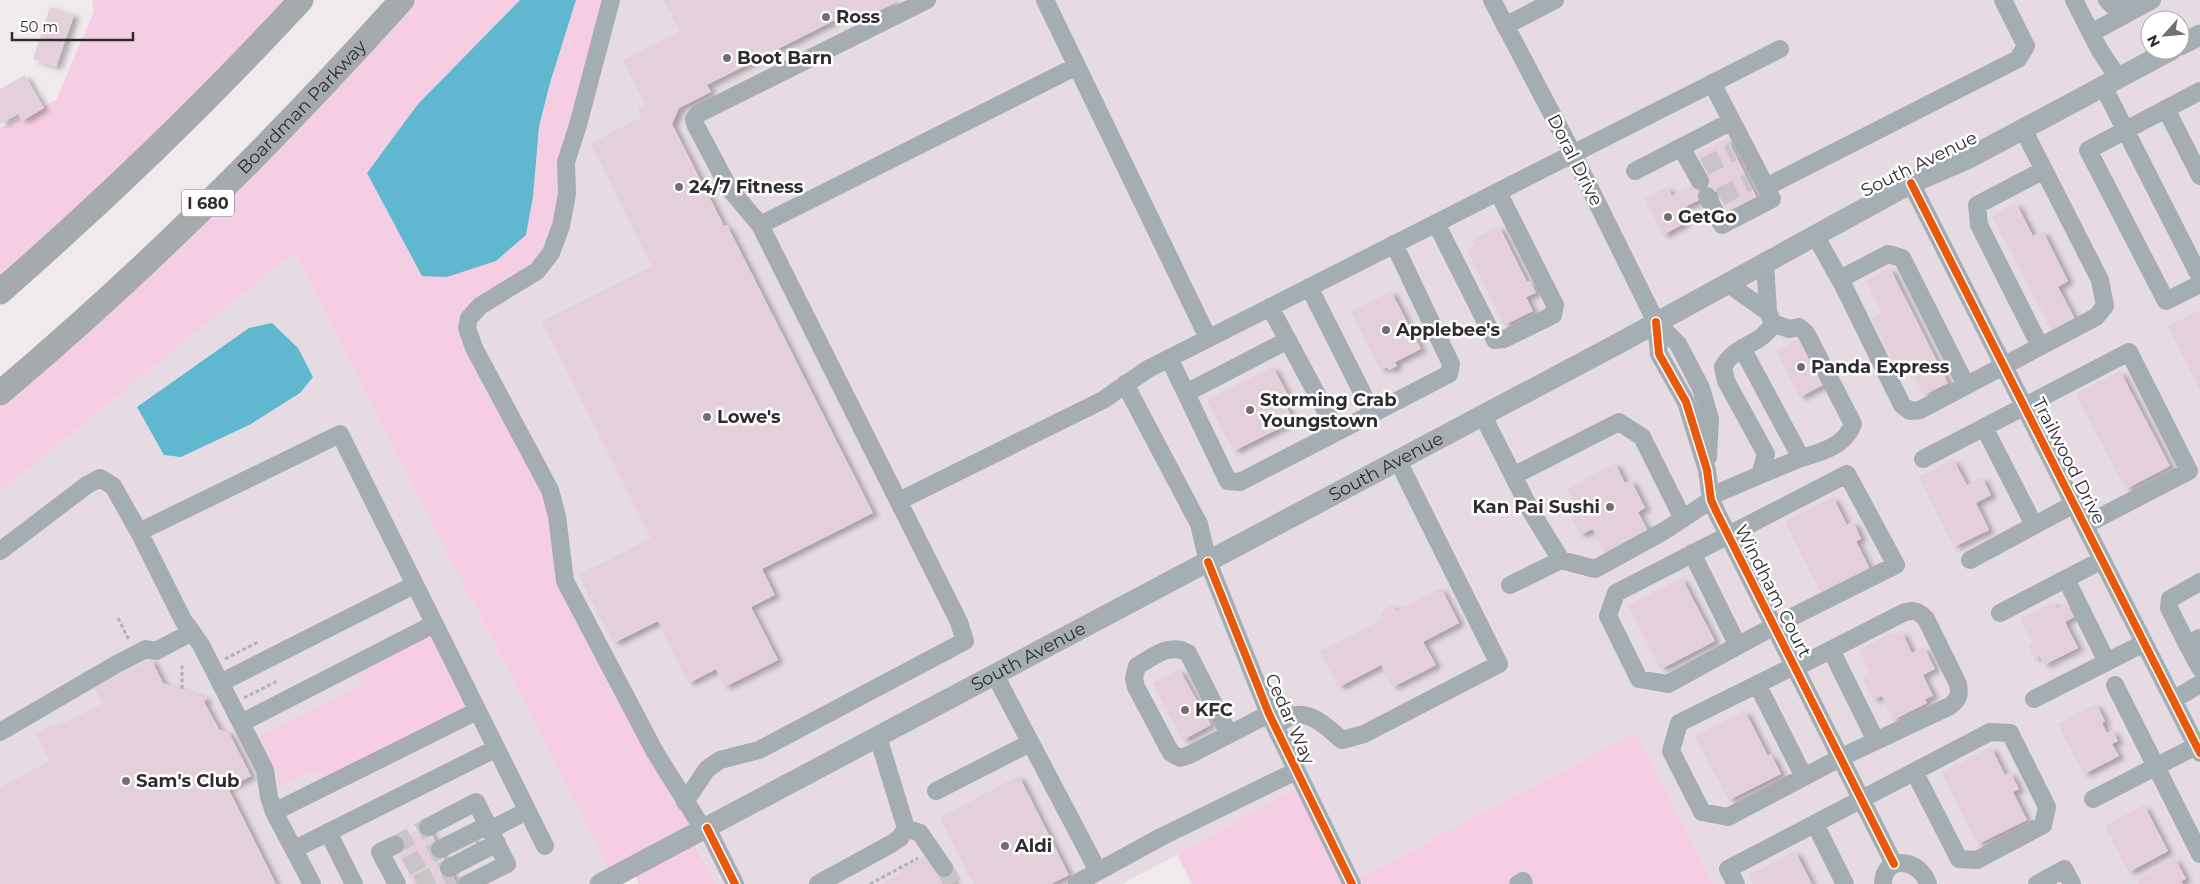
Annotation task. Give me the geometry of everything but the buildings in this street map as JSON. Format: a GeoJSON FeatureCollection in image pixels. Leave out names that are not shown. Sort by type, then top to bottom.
{"type":"FeatureCollection","features":[{"type":"Feature","properties":{"kind":"highway"},"geometry":{"type":"LineString","coordinates":[[0,292],[60,240],[174,132],[302,0]]}},
{"type":"Feature","properties":{"kind":"highway","name":"Boardman Parkway"},"geometry":{"type":"LineString","coordinates":[[0,393],[144,265],[262,151],[402,0]]}},
{"type":"Feature","properties":{"kind":"main road","name":"South Avenue"},"geometry":{"type":"LineString","coordinates":[[600,884],[1483,416],[1911,183],[1969,158],[2152,60]]}},
{"type":"Feature","properties":{"kind":"street"},"geometry":{"type":"LineString","coordinates":[[610,0],[578,125],[566,162],[567,194],[561,226],[551,253],[537,271],[480,306],[469,318],[467,328],[474,348],[550,490],[556,516],[565,581],[656,752],[685,802],[705,829],[735,884]]}},
{"type":"Feature","properties":{"kind":"street"},"geometry":{"type":"LineString","coordinates":[[685,802],[707,769],[720,760],[759,750],[965,641],[959,622],[760,225],[729,188],[696,126],[694,118],[698,114],[737,94],[927,0]]}},
{"type":"Feature","properties":{"kind":"street"},"geometry":{"type":"LineString","coordinates":[[1045,0],[1208,338]]}},
{"type":"Feature","properties":{"kind":"street","name":"Doral Drive"},"geometry":{"type":"LineString","coordinates":[[1492,0],[1573,154],[1656,322]]}},
{"type":"Feature","properties":{"kind":"street"},"geometry":{"type":"LineString","coordinates":[[1505,26],[1555,0]]}},
{"type":"Feature","properties":{"kind":"street"},"geometry":{"type":"LineString","coordinates":[[1758,181],[2018,59],[2026,46],[2003,0]]}},
{"type":"Feature","properties":{"kind":"street"},"geometry":{"type":"LineString","coordinates":[[2074,0],[2091,33],[2126,130],[2200,277]]}},
{"type":"Feature","properties":{"kind":"street"},"geometry":{"type":"LineString","coordinates":[[2107,0],[2114,7],[2145,4]]}},
{"type":"Feature","properties":{"kind":"street"},"geometry":{"type":"LineString","coordinates":[[2091,33],[2145,4]]}},
{"type":"Feature","properties":{"kind":"street"},"geometry":{"type":"LineString","coordinates":[[899,501],[1103,400],[1125,384],[1169,358],[1780,49]]}},
{"type":"Feature","properties":{"kind":"street"},"geometry":{"type":"LineString","coordinates":[[760,225],[1077,66]]}},
{"type":"Feature","properties":{"kind":"street"},"geometry":{"type":"LineString","coordinates":[[1681,147],[1706,186],[1722,225],[1772,198],[1758,181],[1739,149],[1732,121],[1712,83]]}},
{"type":"Feature","properties":{"kind":"street"},"geometry":{"type":"LineString","coordinates":[[2200,91],[2088,150],[2166,301],[2200,284]]}},
{"type":"Feature","properties":{"kind":"street"},"geometry":{"type":"LineString","coordinates":[[2166,109],[2200,176]]}},
{"type":"Feature","properties":{"kind":"street"},"geometry":{"type":"LineString","coordinates":[[1635,171],[1732,121]]}},
{"type":"Feature","properties":{"kind":"street"},"geometry":{"type":"LineString","coordinates":[[1816,235],[1840,279],[1902,405],[1910,411],[1920,410],[2003,364],[2096,317],[2105,306],[2100,280],[2023,129]]}},
{"type":"Feature","properties":{"kind":"street"},"geometry":{"type":"LineString","coordinates":[[2040,346],[1979,225],[1977,205],[2044,170]]}},
{"type":"Feature","properties":{"kind":"street","name":"Trailwood Drive"},"geometry":{"type":"LineString","coordinates":[[1911,183],[2198,749]]}},
{"type":"Feature","properties":{"kind":"street"},"geometry":{"type":"LineString","coordinates":[[1436,223],[1495,340],[1504,339],[1554,315],[1555,306],[1498,192]]}},
{"type":"Feature","properties":{"kind":"street"},"geometry":{"type":"LineString","coordinates":[[1169,358],[1228,480],[1240,482],[1449,374],[1451,364],[1394,244]]}},
{"type":"Feature","properties":{"kind":"street"},"geometry":{"type":"LineString","coordinates":[[1840,279],[1888,254],[1902,258],[1966,385]]}},
{"type":"Feature","properties":{"kind":"street"},"geometry":{"type":"LineString","coordinates":[[1760,475],[1766,454],[1726,381],[1723,367],[1729,355],[1768,334],[1771,317],[1765,262]]}},
{"type":"Feature","properties":{"kind":"street"},"geometry":{"type":"LineString","coordinates":[[1510,585],[1561,560],[1595,569],[1683,519],[1711,498],[1760,475],[1843,442],[1849,435],[1853,424],[1806,333],[1799,326],[1789,329],[1727,283]]}},
{"type":"Feature","properties":{"kind":"street"},"geometry":{"type":"LineString","coordinates":[[1309,287],[1373,414]]}},
{"type":"Feature","properties":{"kind":"street"},"geometry":{"type":"LineString","coordinates":[[1270,307],[1337,432]]}},
{"type":"Feature","properties":{"kind":"street","name":"Windham Court"},"geometry":{"type":"LineString","coordinates":[[1656,322],[1659,354],[1686,402],[1707,470],[1711,498],[1894,864]]}},
{"type":"Feature","properties":{"kind":"street"},"geometry":{"type":"LineString","coordinates":[[1186,393],[1288,340]]}},
{"type":"Feature","properties":{"kind":"street"},"geometry":{"type":"LineString","coordinates":[[1742,348],[1801,458]]}},
{"type":"Feature","properties":{"kind":"street"},"geometry":{"type":"LineString","coordinates":[[1923,459],[2129,352],[2189,471],[2084,525]]}},
{"type":"Feature","properties":{"kind":"street","name":"Cedar Way"},"geometry":{"type":"LineString","coordinates":[[1125,384],[1199,524],[1208,562],[1272,719],[1352,884]]}},
{"type":"Feature","properties":{"kind":"street"},"geometry":{"type":"LineString","coordinates":[[1483,416],[1561,560]]}},
{"type":"Feature","properties":{"kind":"street"},"geometry":{"type":"LineString","coordinates":[[1514,476],[1619,422],[1642,437],[1683,519]]}},
{"type":"Feature","properties":{"kind":"street"},"geometry":{"type":"LineString","coordinates":[[1984,427],[2034,525]]}},
{"type":"Feature","properties":{"kind":"street"},"geometry":{"type":"LineString","coordinates":[[139,532],[340,434],[495,749],[545,846]]}},
{"type":"Feature","properties":{"kind":"street"},"geometry":{"type":"LineString","coordinates":[[1229,734],[1188,653],[1181,649],[1169,649],[1137,666],[1134,678],[1136,687],[1171,753],[1180,758],[1229,734],[1272,719],[1296,715],[1311,718],[1326,726],[1342,740],[1364,734],[1499,664],[1398,460]]}},
{"type":"Feature","properties":{"kind":"street"},"geometry":{"type":"LineString","coordinates":[[1847,474],[1896,565],[1774,626],[1668,684],[1639,679],[1608,616],[1616,593],[1728,535],[1748,527],[1847,474]]}},
{"type":"Feature","properties":{"kind":"street"},"geometry":{"type":"LineString","coordinates":[[0,551],[100,478],[113,486],[139,532],[183,620],[201,645],[265,770],[269,797],[274,812],[312,884]]}},
{"type":"Feature","properties":{"kind":"street"},"geometry":{"type":"LineString","coordinates":[[1970,560],[2074,504]]}},
{"type":"Feature","properties":{"kind":"street"},"geometry":{"type":"LineString","coordinates":[[1692,553],[1738,646]]}},
{"type":"Feature","properties":{"kind":"street"},"geometry":{"type":"LineString","coordinates":[[2000,613],[2102,560]]}},
{"type":"Feature","properties":{"kind":"street"},"geometry":{"type":"LineString","coordinates":[[2066,579],[2107,662]]}},
{"type":"Feature","properties":{"kind":"street"},"geometry":{"type":"LineString","coordinates":[[2200,582],[2170,599],[2170,608],[2194,641],[2200,668]]}},
{"type":"Feature","properties":{"kind":"street"},"geometry":{"type":"LineString","coordinates":[[220,683],[414,585]]}},
{"type":"Feature","properties":{"kind":"street"},"geometry":{"type":"LineString","coordinates":[[1910,610],[1919,612],[1926,619],[1958,684],[1960,694],[1957,701],[1840,758],[1728,817],[1702,812],[1671,751],[1679,723],[1756,684],[1831,650],[1910,610]]}},
{"type":"Feature","properties":{"kind":"street"},"geometry":{"type":"LineString","coordinates":[[241,723],[434,624]]}},
{"type":"Feature","properties":{"kind":"street"},"geometry":{"type":"LineString","coordinates":[[0,732],[115,665],[146,649],[156,651],[192,632]]}},
{"type":"Feature","properties":{"kind":"street"},"geometry":{"type":"LineString","coordinates":[[2034,699],[2144,643]]}},
{"type":"Feature","properties":{"kind":"street"},"geometry":{"type":"LineString","coordinates":[[1831,650],[1876,741]]}},
{"type":"Feature","properties":{"kind":"street"},"geometry":{"type":"LineString","coordinates":[[994,675],[1098,871]]}},
{"type":"Feature","properties":{"kind":"street"},"geometry":{"type":"LineString","coordinates":[[1756,684],[1804,777]]}},
{"type":"Feature","properties":{"kind":"street"},"geometry":{"type":"LineString","coordinates":[[2173,700],[2200,684]]}},
{"type":"Feature","properties":{"kind":"street"},"geometry":{"type":"LineString","coordinates":[[2114,685],[2200,854]]}},
{"type":"Feature","properties":{"kind":"street"},"geometry":{"type":"LineString","coordinates":[[274,812],[477,712]]}},
{"type":"Feature","properties":{"kind":"street"},"geometry":{"type":"LineString","coordinates":[[1736,884],[1728,869],[1915,773],[1990,732],[2010,733],[2047,807],[2042,825],[1976,860],[1959,859],[1915,773]]}},
{"type":"Feature","properties":{"kind":"street"},"geometry":{"type":"LineString","coordinates":[[818,884],[891,844],[900,838],[906,828],[878,737]]}},
{"type":"Feature","properties":{"kind":"street"},"geometry":{"type":"LineString","coordinates":[[936,791],[1030,743]]}},
{"type":"Feature","properties":{"kind":"street"},"geometry":{"type":"LineString","coordinates":[[295,849],[495,749]]}},
{"type":"Feature","properties":{"kind":"street"},"geometry":{"type":"LineString","coordinates":[[2093,799],[2156,767],[2198,749]]}},
{"type":"Feature","properties":{"kind":"street"},"geometry":{"type":"LineString","coordinates":[[1077,882],[1161,837],[1296,771]]}},
{"type":"Feature","properties":{"kind":"street"},"geometry":{"type":"LineString","coordinates":[[457,877],[507,864],[492,833],[476,802],[434,838],[492,833]]}},
{"type":"Feature","properties":{"kind":"street"},"geometry":{"type":"LineString","coordinates":[[457,877],[492,833],[527,811]]}},
{"type":"Feature","properties":{"kind":"street"},"geometry":{"type":"LineString","coordinates":[[1816,824],[1845,884]]}},
{"type":"Feature","properties":{"kind":"street"},"geometry":{"type":"LineString","coordinates":[[906,828],[920,833],[944,868]]}},
{"type":"Feature","properties":{"kind":"street"},"geometry":{"type":"LineString","coordinates":[[328,832],[354,884]]}},
{"type":"Feature","properties":{"kind":"street"},"geometry":{"type":"LineString","coordinates":[[1883,884],[1887,871],[1894,864],[1909,863],[1919,868],[1928,884]]}},
{"type":"Feature","properties":{"kind":"street"},"geometry":{"type":"LineString","coordinates":[[2037,884],[2064,870],[2072,884]]}},
{"type":"Feature","properties":{"kind":"street"},"geometry":{"type":"LineString","coordinates":[[1518,884],[1523,881],[1524,884]]}},
{"type":"Feature","properties":{"kind":"path"},"geometry":{"type":"LineString","coordinates":[[118,618],[130,641]]}},
{"type":"Feature","properties":{"kind":"path"},"geometry":{"type":"LineString","coordinates":[[216,663],[258,642]]}},
{"type":"Feature","properties":{"kind":"path"},"geometry":{"type":"LineString","coordinates":[[182,663],[182,689]]}},
{"type":"Feature","properties":{"kind":"path"},"geometry":{"type":"LineString","coordinates":[[241,700],[277,681]]}},
{"type":"Feature","properties":{"kind":"path"},"geometry":{"type":"LineString","coordinates":[[870,884],[932,851]]}},
{"type":"Feature","properties":{"kind":"shaded area"},"geometry":{"type":"Polygon","coordinates":[[[92,0],[301,0],[0,292],[0,128],[56,100],[94,11],[92,0]]]}},
{"type":"Feature","properties":{"kind":"shaded area"},"geometry":{"type":"Polygon","coordinates":[[[402,0],[520,0],[418,104],[367,173],[447,277],[496,260],[526,235],[533,197],[539,127],[550,83],[576,0],[611,0],[551,253],[469,318],[550,490],[565,581],[707,828],[691,836],[716,884],[639,884],[631,868],[613,877],[294,252],[0,492],[0,393],[402,0]]]}},
{"type":"Feature","properties":{"kind":"shaded area"},"geometry":{"type":"Polygon","coordinates":[[[611,0],[2200,0],[2200,884],[1713,884],[1636,732],[1351,882],[1186,850],[1122,884],[716,884],[565,581],[469,318],[567,194],[611,0]]]}},
{"type":"Feature","properties":{"kind":"shaded area"},"geometry":{"type":"Polygon","coordinates":[[[294,251],[613,877],[600,884],[0,884],[0,492],[294,251]]]}},
{"type":"Feature","properties":{"kind":"shaded area"},"geometry":{"type":"Polygon","coordinates":[[[434,624],[477,711],[332,785],[313,771],[279,787],[277,771],[260,736],[363,684],[349,667],[434,624]]]}},
{"type":"Feature","properties":{"kind":"shaded area"},"geometry":{"type":"Polygon","coordinates":[[[1636,732],[1713,884],[1192,884],[1177,855],[1303,784],[1351,882],[1636,732]]]}},
{"type":"Feature","properties":{"kind":"water"},"geometry":{"type":"Polygon","coordinates":[[[520,0],[576,0],[550,83],[539,127],[533,197],[526,235],[496,261],[447,277],[422,276],[367,173],[418,104],[520,0]]]}},
{"type":"Feature","properties":{"kind":"water"},"geometry":{"type":"Polygon","coordinates":[[[272,323],[298,348],[313,377],[300,393],[251,424],[181,457],[164,455],[137,407],[249,328],[272,323]]]}},
{"type":"Feature","properties":{"kind":"tunnel"},"geometry":{"type":"LineString","coordinates":[[1704,167],[1733,152]]}},
{"type":"Feature","properties":{"kind":"tunnel"},"geometry":{"type":"LineString","coordinates":[[1720,197],[1749,182]]}},
{"type":"Feature","properties":{"kind":"tunnel"},"geometry":{"type":"LineString","coordinates":[[395,845],[428,827]]}},
{"type":"Feature","properties":{"kind":"tunnel"},"geometry":{"type":"LineString","coordinates":[[406,867],[440,849]]}},
{"type":"Feature","properties":{"kind":"tunnel"},"geometry":{"type":"LineString","coordinates":[[417,884],[449,868]]}},
{"type":"Feature","properties":{"kind":"tunnel"},"geometry":{"type":"LineString","coordinates":[[944,868],[953,884]]}},
{"type":"Feature","properties":{"kind":"tunnel"},"geometry":{"type":"LineString","coordinates":[[446,884],[455,879]]}},
{"type":"Feature","properties":{"kind":"cycle path"},"geometry":{"type":"LineString","coordinates":[[1911,183],[2200,753]]}},
{"type":"Feature","properties":{"kind":"cycle path"},"geometry":{"type":"LineString","coordinates":[[1656,322],[1659,354],[1686,402],[1707,470],[1711,500],[1894,864]]}},
{"type":"Feature","properties":{"kind":"cycle path"},"geometry":{"type":"LineString","coordinates":[[1208,562],[1269,714],[1352,884]]}},
{"type":"Feature","properties":{"kind":"cycle path"},"geometry":{"type":"LineString","coordinates":[[707,828],[735,884]]}},
{"type":"Feature","properties":{"kind":"place","name":"Ross"},"geometry":{"type":"Point","coordinates":[826,17]}},
{"type":"Feature","properties":{"kind":"place","name":"Boot Barn"},"geometry":{"type":"Point","coordinates":[727,58]}},
{"type":"Feature","properties":{"kind":"place","name":"24/7 Fitness"},"geometry":{"type":"Point","coordinates":[679,187]}},
{"type":"Feature","properties":{"kind":"place","name":"GetGo"},"geometry":{"type":"Point","coordinates":[1668,217]}},
{"type":"Feature","properties":{"kind":"place","name":"Applebee's"},"geometry":{"type":"Point","coordinates":[1386,330]}},
{"type":"Feature","properties":{"kind":"place","name":"Panda Express"},"geometry":{"type":"Point","coordinates":[1801,367]}},
{"type":"Feature","properties":{"kind":"place","name":"Storming Crab Youngstown"},"geometry":{"type":"Point","coordinates":[1250,410]}},
{"type":"Feature","properties":{"kind":"place","name":"Lowe's"},"geometry":{"type":"Point","coordinates":[707,417]}},
{"type":"Feature","properties":{"kind":"place","name":"Kan Pai Sushi"},"geometry":{"type":"Point","coordinates":[1610,507]}},
{"type":"Feature","properties":{"kind":"place","name":"KFC"},"geometry":{"type":"Point","coordinates":[1185,710]}},
{"type":"Feature","properties":{"kind":"place","name":"Sam's Club"},"geometry":{"type":"Point","coordinates":[126,781]}},
{"type":"Feature","properties":{"kind":"place","name":"Aldi"},"geometry":{"type":"Point","coordinates":[1005,846]}}]}
